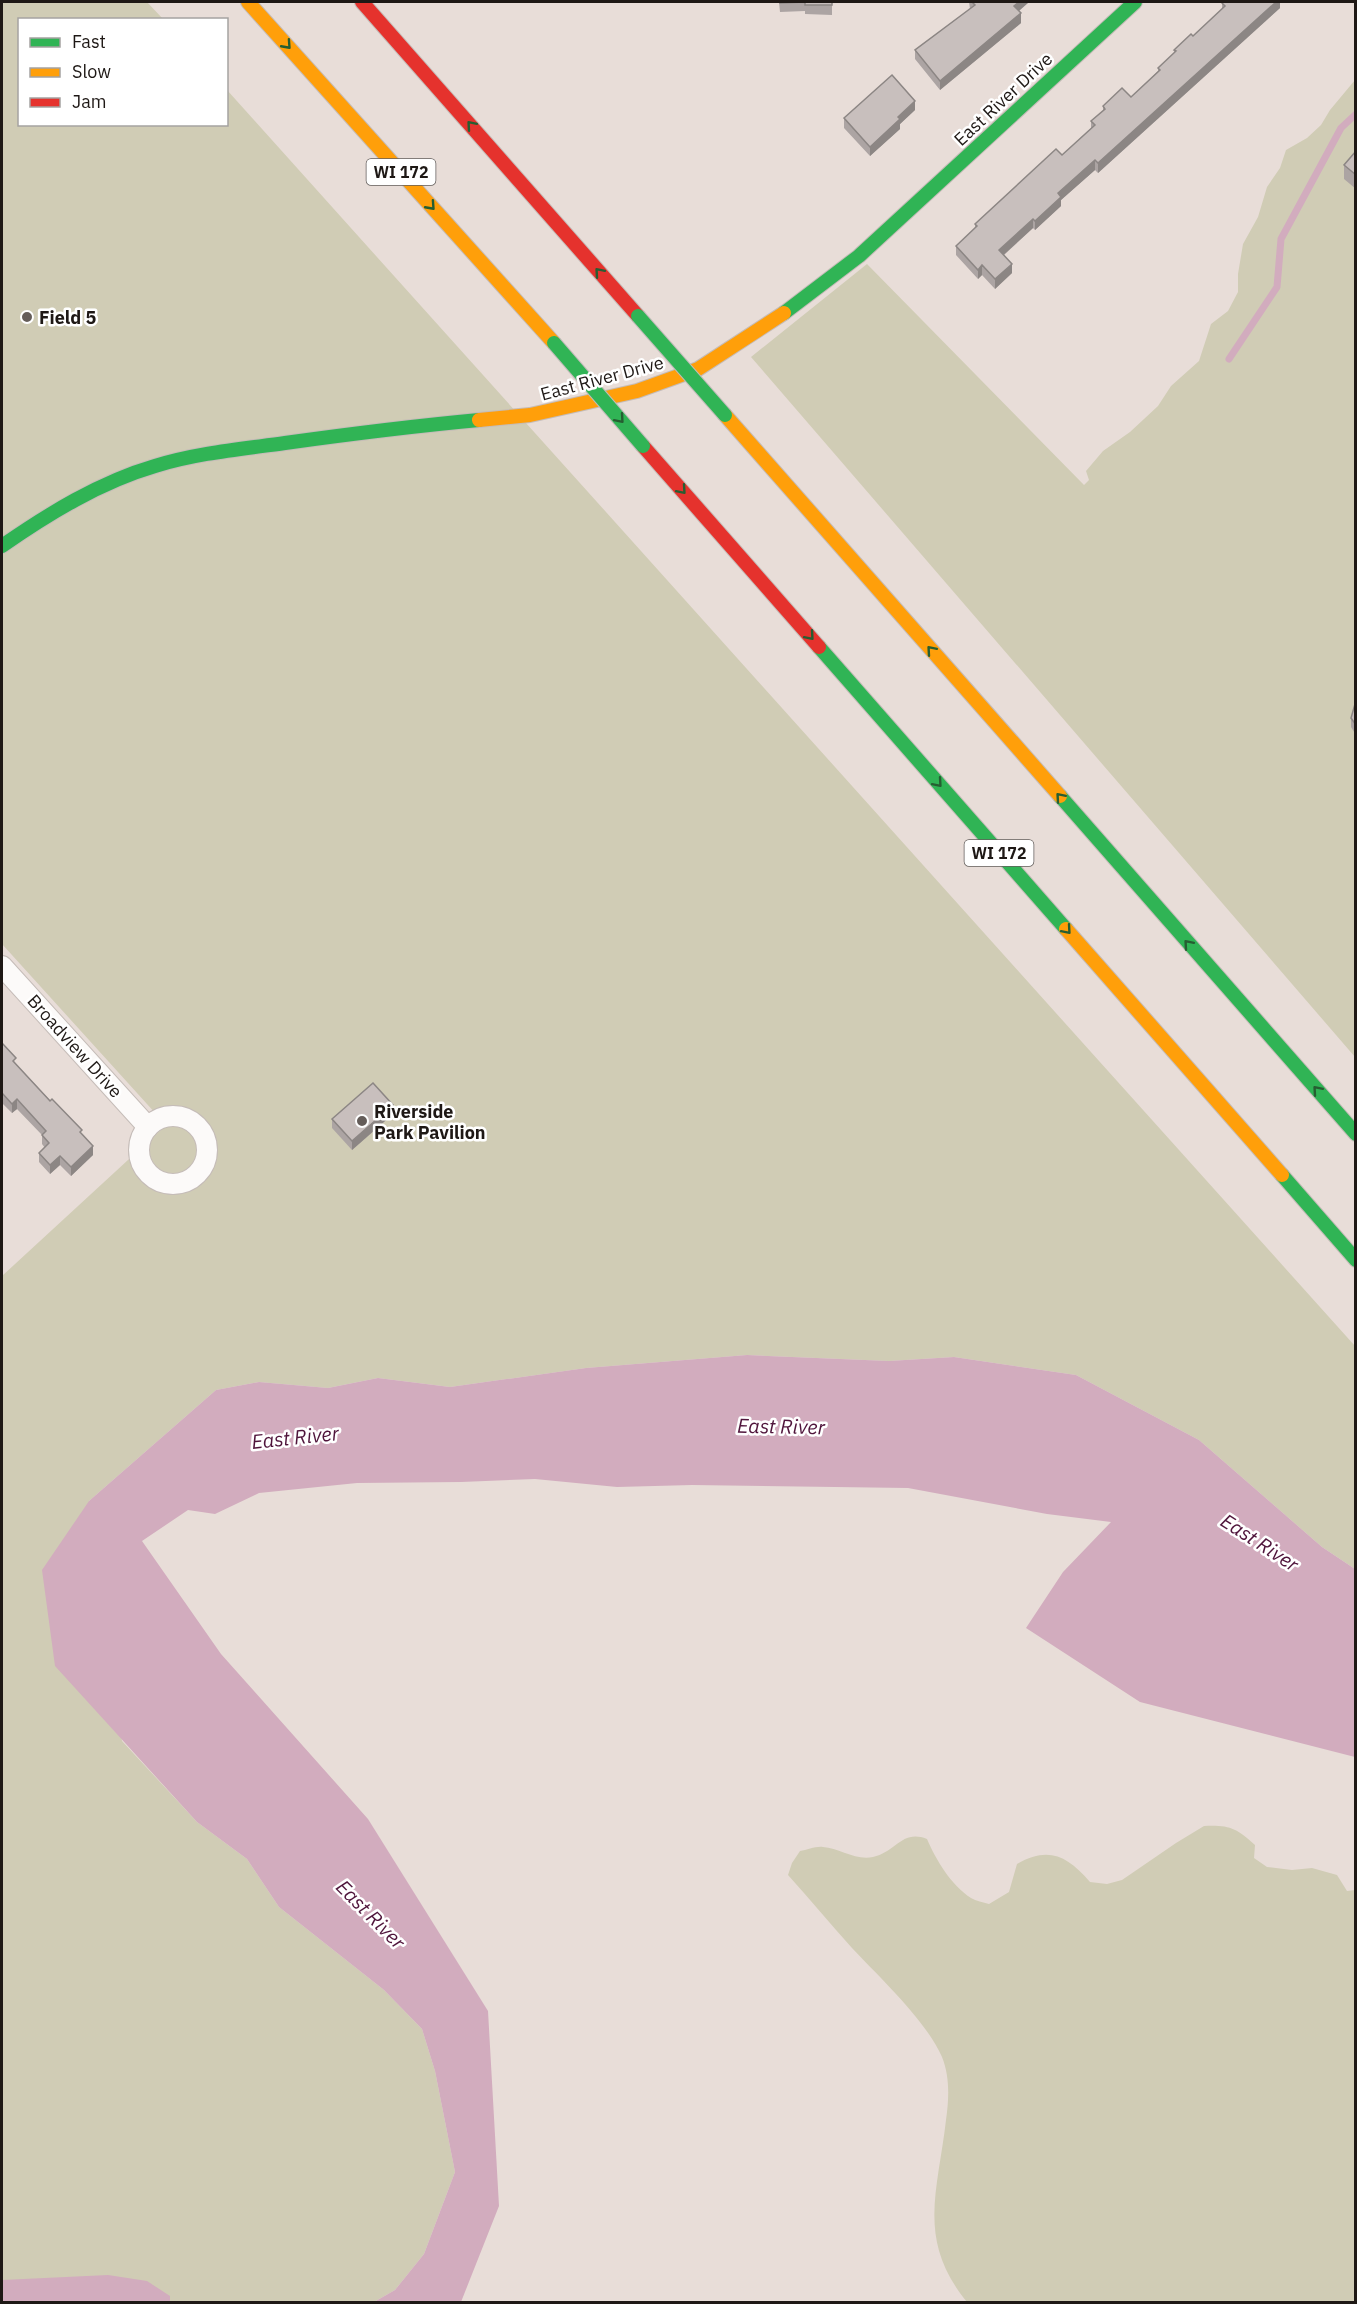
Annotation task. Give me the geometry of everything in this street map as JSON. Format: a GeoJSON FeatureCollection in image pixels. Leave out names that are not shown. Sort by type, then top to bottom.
{"type":"FeatureCollection","features":[{"type":"Feature","properties":{"kind":"main road","name":"WI 172"},"geometry":{"type":"LineString","coordinates":[[248,2],[554,344],[1356,1260]]}},
{"type":"Feature","properties":{"kind":"main road"},"geometry":{"type":"LineString","coordinates":[[362,2],[1356,1134]]}},
{"type":"Feature","properties":{"kind":"main road","name":"East River Drive"},"geometry":{"type":"LineString","coordinates":[[2,546],[39,520],[154,466],[218,452],[401,427],[530,415],[637,391],[698,369],[754,334],[860,256],[1135,2]]}},
{"type":"Feature","properties":{"kind":"street","name":"Broadview Drive"},"geometry":{"type":"LineString","coordinates":[[2,966],[148,1127]]}},
{"type":"Feature","properties":{"kind":"shaded area"},"geometry":{"type":"Polygon","coordinates":[[[2,2],[147,2],[162,18],[18,18],[18,126],[228,126],[228,91],[1355,1346],[1355,1569],[1322,1547],[1199,1440],[1076,1375],[954,1357],[889,1361],[747,1355],[586,1368],[450,1387],[378,1378],[328,1388],[259,1382],[216,1390],[89,1501],[122,1741],[197,1822],[247,1859],[279,1907],[384,1990],[422,2029],[435,2071],[455,2172],[424,2254],[395,2290],[374,2302],[2,2302],[2,1276],[166,1125],[2,944],[2,2]]]}},
{"type":"Feature","properties":{"kind":"shaded area"},"geometry":{"type":"Polygon","coordinates":[[[1355,80],[1355,1057],[751,357],[867,264],[1084,485],[1089,480],[1086,471],[1103,451],[1130,432],[1158,406],[1171,386],[1199,361],[1211,324],[1228,311],[1238,292],[1238,274],[1243,244],[1258,217],[1267,187],[1280,168],[1286,150],[1307,138],[1321,125],[1330,110],[1355,80]]]}},
{"type":"Feature","properties":{"kind":"shaded area"},"geometry":{"type":"Polygon","coordinates":[[[1204,1826],[1227,1827],[1237,1831],[1255,1845],[1254,1858],[1267,1867],[1292,1870],[1312,1868],[1337,1875],[1347,1891],[1355,1890],[1355,2302],[967,2302],[951,2279],[941,2257],[936,2236],[934,2214],[948,2096],[948,2080],[942,2057],[925,2028],[788,1875],[792,1863],[800,1851],[820,1847],[854,1856],[873,1857],[888,1851],[905,1839],[918,1837],[927,1839],[940,1863],[964,1893],[977,1901],[989,1904],[1009,1892],[1017,1864],[1028,1859],[1048,1855],[1057,1856],[1082,1873],[1090,1882],[1107,1884],[1122,1880],[1204,1826]]]}},
{"type":"Feature","properties":{"kind":"water","name":"East River"},"geometry":{"type":"Polygon","coordinates":[[[747,1355],[889,1361],[954,1357],[1076,1375],[1199,1440],[1322,1547],[1355,1569],[1355,1757],[1140,1702],[1026,1628],[1063,1572],[1111,1522],[1047,1514],[908,1488],[692,1485],[617,1487],[535,1479],[357,1483],[259,1493],[215,1514],[188,1510],[142,1541],[221,1654],[368,1819],[488,2011],[499,2206],[461,2302],[374,2302],[395,2290],[424,2254],[455,2172],[435,2071],[422,2029],[384,1990],[279,1907],[247,1859],[197,1822],[55,1666],[42,1570],[89,1501],[216,1390],[259,1382],[328,1388],[378,1378],[450,1387],[586,1368],[747,1355]]]}},
{"type":"Feature","properties":{"kind":"water"},"geometry":{"type":"Polygon","coordinates":[[[108,2275],[147,2281],[170,2296],[170,2302],[2,2302],[2,2280],[108,2275]]]}},
{"type":"Feature","properties":{"kind":"building"},"geometry":{"type":"Polygon","coordinates":[[[805,2],[832,2],[832,5],[805,5],[805,2]]]}},
{"type":"Feature","properties":{"kind":"building"},"geometry":{"type":"Polygon","coordinates":[[[972,2],[1019,2],[1014,6],[1021,13],[940,81],[915,50],[975,5],[972,2]]]}},
{"type":"Feature","properties":{"kind":"building"},"geometry":{"type":"Polygon","coordinates":[[[1223,2],[1276,2],[1098,163],[1095,160],[1058,193],[1061,197],[999,250],[1012,264],[995,279],[982,265],[978,270],[956,246],[977,226],[975,224],[1056,149],[1062,155],[1095,125],[1091,121],[1105,109],[1103,106],[1122,88],[1131,97],[1160,70],[1158,68],[1176,51],[1174,50],[1191,34],[1193,36],[1225,6],[1223,2]]]}},
{"type":"Feature","properties":{"kind":"building"},"geometry":{"type":"Polygon","coordinates":[[[892,75],[915,101],[898,117],[900,119],[870,147],[844,118],[892,75]]]}},
{"type":"Feature","properties":{"kind":"building"},"geometry":{"type":"Polygon","coordinates":[[[1356,151],[1356,175],[1344,165],[1356,151]]]}},
{"type":"Feature","properties":{"kind":"building"},"geometry":{"type":"Polygon","coordinates":[[[1356,704],[1356,725],[1351,718],[1356,704]]]}},
{"type":"Feature","properties":{"kind":"building"},"geometry":{"type":"Polygon","coordinates":[[[2,1043],[16,1058],[13,1061],[50,1101],[52,1099],[82,1130],[80,1132],[93,1146],[71,1167],[60,1156],[50,1165],[39,1153],[49,1143],[42,1135],[46,1131],[17,1099],[12,1104],[2,1093],[2,1043]]]}},
{"type":"Feature","properties":{"kind":"building","name":"Riverside Park Pavilion"},"geometry":{"type":"Polygon","coordinates":[[[373,1083],[393,1105],[352,1141],[332,1119],[373,1083]]]}},
{"type":"Feature","properties":{"kind":"waterway"},"geometry":{"type":"LineString","coordinates":[[1229,359],[1277,287],[1281,239],[1341,128],[1356,114]]}},
{"type":"Feature","properties":{"kind":"traffic: fast"},"geometry":{"type":"LineString","coordinates":[[784,313],[859,256],[1135,2]]}},
{"type":"Feature","properties":{"kind":"traffic: fast"},"geometry":{"type":"LineString","coordinates":[[638,316],[725,415]]}},
{"type":"Feature","properties":{"kind":"traffic: fast"},"geometry":{"type":"LineString","coordinates":[[554,343],[643,446]]}},
{"type":"Feature","properties":{"kind":"traffic: fast"},"geometry":{"type":"LineString","coordinates":[[2,546],[56,511],[95,490],[135,473],[171,462],[236,449],[479,420]]}},
{"type":"Feature","properties":{"kind":"traffic: fast"},"geometry":{"type":"LineString","coordinates":[[819,647],[1066,929]]}},
{"type":"Feature","properties":{"kind":"traffic: fast"},"geometry":{"type":"LineString","coordinates":[[1060,796],[1356,1134]]}},
{"type":"Feature","properties":{"kind":"traffic: fast"},"geometry":{"type":"LineString","coordinates":[[1282,1175],[1356,1260]]}},
{"type":"Feature","properties":{"kind":"traffic: slow"},"geometry":{"type":"LineString","coordinates":[[248,2],[554,343]]}},
{"type":"Feature","properties":{"kind":"traffic: slow"},"geometry":{"type":"LineString","coordinates":[[479,420],[530,415],[637,391],[698,369],[784,313]]}},
{"type":"Feature","properties":{"kind":"traffic: slow"},"geometry":{"type":"LineString","coordinates":[[725,415],[1060,796]]}},
{"type":"Feature","properties":{"kind":"traffic: slow"},"geometry":{"type":"LineString","coordinates":[[1066,929],[1282,1175]]}},
{"type":"Feature","properties":{"kind":"traffic: jam"},"geometry":{"type":"LineString","coordinates":[[362,2],[638,316]]}},
{"type":"Feature","properties":{"kind":"traffic: jam"},"geometry":{"type":"LineString","coordinates":[[643,446],[819,647]]}},
{"type":"Feature","properties":{"kind":"place","name":"Field 5"},"geometry":{"type":"Point","coordinates":[27,317]}},
{"type":"Feature","properties":{"kind":"place","name":"Riverside Park Pavilion"},"geometry":{"type":"Point","coordinates":[362,1121]}}]}
